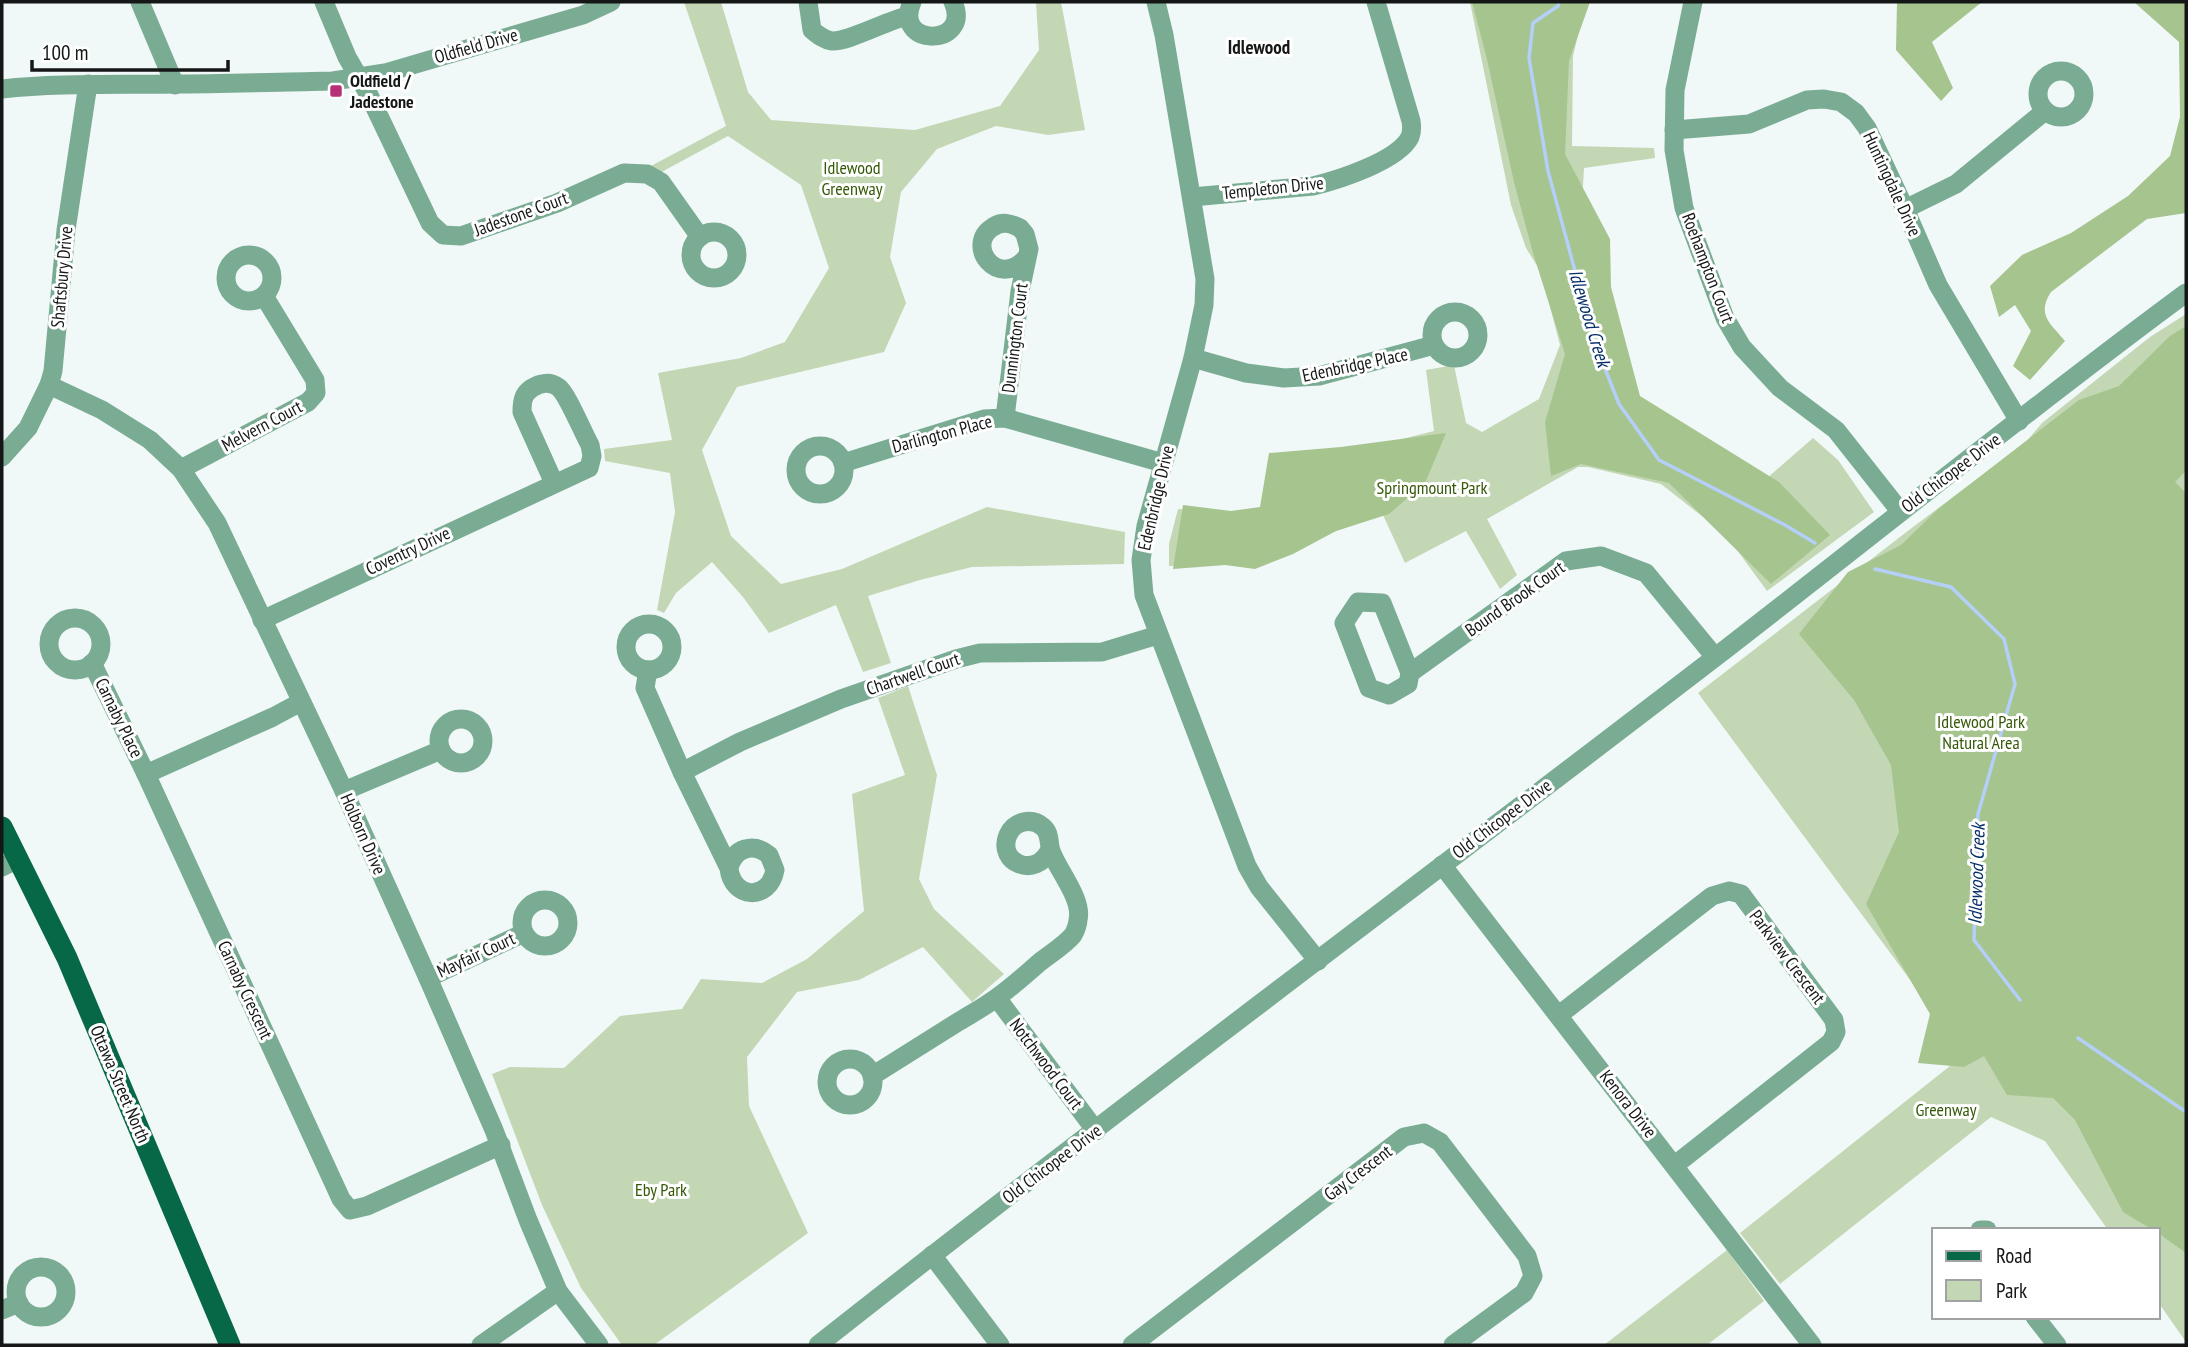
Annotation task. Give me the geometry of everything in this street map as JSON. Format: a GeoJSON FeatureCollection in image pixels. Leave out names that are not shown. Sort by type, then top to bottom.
{"type":"FeatureCollection","features":[{"type":"Feature","properties":{"kind":"main road","name":"Ottawa Street North"},"geometry":{"type":"LineString","coordinates":[[2,827],[10,863],[67,958],[230,1345]]}},
{"type":"Feature","properties":{"kind":"street"},"geometry":{"type":"LineString","coordinates":[[140,2],[175,85]]}},
{"type":"Feature","properties":{"kind":"street"},"geometry":{"type":"LineString","coordinates":[[324,2],[347,57],[359,78]]}},
{"type":"Feature","properties":{"kind":"street","name":"Oldfield Drive"},"geometry":{"type":"LineString","coordinates":[[2,89],[88,84],[175,85],[359,78],[385,73],[583,15],[611,2]]}},
{"type":"Feature","properties":{"kind":"street"},"geometry":{"type":"LineString","coordinates":[[808,2],[812,30],[832,41],[844,39],[893,19],[910,9],[911,24],[918,33],[926,37],[941,36],[951,28],[956,17],[953,2]]}},
{"type":"Feature","properties":{"kind":"street","name":"Edenbridge Drive"},"geometry":{"type":"LineString","coordinates":[[1156,2],[1192,197],[1205,279],[1205,305],[1146,526],[1141,559],[1144,594],[1248,866],[1259,887],[1318,961]]}},
{"type":"Feature","properties":{"kind":"street","name":"Templeton Drive"},"geometry":{"type":"LineString","coordinates":[[1192,197],[1314,186],[1353,175],[1401,149],[1409,139],[1411,121],[1376,2]]}},
{"type":"Feature","properties":{"kind":"street","name":"Roehampton Court"},"geometry":{"type":"LineString","coordinates":[[1693,2],[1675,90],[1674,150],[1684,208],[1725,318],[1742,347],[1780,388],[1836,430],[1900,511]]}},
{"type":"Feature","properties":{"kind":"street","name":"Jadestone Court"},"geometry":{"type":"LineString","coordinates":[[359,78],[430,223],[443,235],[461,236],[473,232],[557,203],[624,173],[647,173],[661,182],[700,237]]}},
{"type":"Feature","properties":{"kind":"street","name":"Shaftsbury Drive"},"geometry":{"type":"LineString","coordinates":[[2,457],[29,428],[49,385],[55,356],[66,230],[88,84]]}},
{"type":"Feature","properties":{"kind":"street","name":"Huntingdale Drive"},"geometry":{"type":"LineString","coordinates":[[1674,130],[1749,124],[1807,100],[1824,99],[1842,103],[1856,113],[1867,128],[1938,285],[2019,421]]}},
{"type":"Feature","properties":{"kind":"street"},"geometry":{"type":"LineString","coordinates":[[1905,209],[1956,184],[2045,111]]}},
{"type":"Feature","properties":{"kind":"street","name":"Dunnington Court"},"geometry":{"type":"LineString","coordinates":[[1005,418],[1026,258]]}},
{"type":"Feature","properties":{"kind":"street","name":"Old Chicopee Drive"},"geometry":{"type":"LineString","coordinates":[[818,1345],[2186,293]]}},
{"type":"Feature","properties":{"kind":"street","name":"Melvern Court"},"geometry":{"type":"LineString","coordinates":[[181,469],[308,402],[316,393],[315,380],[264,296]]}},
{"type":"Feature","properties":{"kind":"street","name":"Edenbridge Place"},"geometry":{"type":"LineString","coordinates":[[1193,358],[1246,373],[1284,378],[1307,377],[1434,345]]}},
{"type":"Feature","properties":{"kind":"street","name":"Coventry Drive"},"geometry":{"type":"LineString","coordinates":[[262,620],[589,468],[592,456],[590,445],[560,388],[550,383],[538,384],[528,390],[522,400],[522,412],[554,483]]}},
{"type":"Feature","properties":{"kind":"street","name":"Holborn Drive"},"geometry":{"type":"LineString","coordinates":[[49,385],[102,410],[150,440],[181,469],[217,523],[344,791],[428,978],[500,1145],[558,1291],[599,1345]]}},
{"type":"Feature","properties":{"kind":"street","name":"Darlington Place"},"geometry":{"type":"LineString","coordinates":[[843,463],[984,419],[1005,418],[1163,463]]}},
{"type":"Feature","properties":{"kind":"street","name":"Bound Brook Court"},"geometry":{"type":"LineString","coordinates":[[1410,673],[1382,603],[1358,602],[1344,623],[1369,688],[1389,695],[1408,684],[1410,673],[1566,561],[1601,556],[1646,573],[1715,657]]}},
{"type":"Feature","properties":{"kind":"street","name":"Chartwell Court"},"geometry":{"type":"LineString","coordinates":[[682,772],[740,742],[841,699],[956,659],[980,653],[1102,652],[1158,635]]}},
{"type":"Feature","properties":{"kind":"street","name":"Carnaby Place"},"geometry":{"type":"LineString","coordinates":[[92,663],[146,774]]}},
{"type":"Feature","properties":{"kind":"street"},"geometry":{"type":"LineString","coordinates":[[648,670],[645,688],[729,868]]}},
{"type":"Feature","properties":{"kind":"street"},"geometry":{"type":"LineString","coordinates":[[146,774],[301,702]]}},
{"type":"Feature","properties":{"kind":"street"},"geometry":{"type":"LineString","coordinates":[[344,791],[441,750]]}},
{"type":"Feature","properties":{"kind":"street","name":"Carnaby Crescent"},"geometry":{"type":"LineString","coordinates":[[146,774],[341,1199],[350,1210],[367,1206],[500,1145]]}},
{"type":"Feature","properties":{"kind":"street"},"geometry":{"type":"LineString","coordinates":[[872,1076],[997,998],[1073,934],[1079,919],[1078,905],[1050,849]]}},
{"type":"Feature","properties":{"kind":"street","name":"Kenora Drive"},"geometry":{"type":"LineString","coordinates":[[1442,865],[1812,1345]]}},
{"type":"Feature","properties":{"kind":"street","name":"Parkview Crescent"},"geometry":{"type":"LineString","coordinates":[[1559,1015],[1712,896],[1729,891],[1741,894],[1834,1020],[1836,1032],[1831,1042],[1675,1165]]}},
{"type":"Feature","properties":{"kind":"street","name":"Mayfair Court"},"geometry":{"type":"LineString","coordinates":[[428,978],[524,933]]}},
{"type":"Feature","properties":{"kind":"street","name":"Notchwood Court"},"geometry":{"type":"LineString","coordinates":[[997,998],[1096,1131]]}},
{"type":"Feature","properties":{"kind":"street","name":"Gay Crescent"},"geometry":{"type":"LineString","coordinates":[[1132,1345],[1404,1137],[1424,1133],[1440,1142],[1527,1256],[1532,1276],[1524,1293],[1453,1345]]}},
{"type":"Feature","properties":{"kind":"street"},"geometry":{"type":"LineString","coordinates":[[932,1255],[1000,1345]]}},
{"type":"Feature","properties":{"kind":"street"},"geometry":{"type":"LineString","coordinates":[[481,1345],[558,1291]]}},
{"type":"Feature","properties":{"kind":"street"},"geometry":{"type":"LineString","coordinates":[[2037,1319],[2057,1345]]}},
{"type":"Feature","properties":{"kind":"green space","name":"Idlewood Greenway"},"geometry":{"type":"Polygon","coordinates":[[[684,2],[721,2],[748,92],[771,120],[915,130],[1000,106],[1039,50],[1036,2],[1061,2],[1085,130],[1048,135],[996,126],[937,149],[901,192],[890,257],[906,303],[884,352],[737,387],[702,450],[731,536],[781,584],[842,569],[987,507],[1125,532],[1124,564],[972,567],[868,596],[891,663],[863,672],[836,605],[769,633],[743,597],[712,562],[676,593],[664,613],[657,610],[675,512],[670,473],[605,461],[604,449],[672,440],[658,373],[741,358],[785,342],[829,268],[801,185],[728,136],[658,174],[649,167],[726,126],[684,2]]]}},
{"type":"Feature","properties":{"kind":"green space","name":"Springmount Park"},"geometry":{"type":"Polygon","coordinates":[[[1470,2],[1586,2],[1573,56],[1572,146],[1654,148],[1655,158],[1584,168],[1582,202],[1636,398],[1766,479],[1813,438],[1838,460],[1874,512],[1767,591],[1737,550],[1703,517],[1661,484],[1588,467],[1578,467],[1487,519],[1517,575],[1500,589],[1466,531],[1405,563],[1383,515],[1247,561],[1169,566],[1169,544],[1178,509],[1269,518],[1315,461],[1434,431],[1426,370],[1454,365],[1466,423],[1482,432],[1539,399],[1560,345],[1541,272],[1526,248],[1511,205],[1470,2]]]}},
{"type":"Feature","properties":{"kind":"green space"},"geometry":{"type":"Polygon","coordinates":[[[1472,2],[1590,2],[1569,61],[1565,154],[1610,239],[1611,287],[1640,396],[1779,482],[1830,535],[1771,584],[1669,483],[1581,464],[1551,476],[1545,422],[1565,354],[1514,182],[1472,2]]]}},
{"type":"Feature","properties":{"kind":"green space"},"geometry":{"type":"Polygon","coordinates":[[[1897,2],[1982,2],[1932,42],[1953,88],[1941,101],[1896,50],[1897,2]]]}},
{"type":"Feature","properties":{"kind":"green space"},"geometry":{"type":"Polygon","coordinates":[[[2134,2],[2186,2],[2186,213],[2147,219],[2051,292],[2045,313],[2050,324],[2065,341],[2030,380],[2013,366],[2031,331],[2015,305],[1999,317],[1990,286],[2022,255],[2071,233],[2128,196],[2170,156],[2180,117],[2179,42],[2134,2]]]}},
{"type":"Feature","properties":{"kind":"green space","name":"Idlewood Park Natural Area"},"geometry":{"type":"Polygon","coordinates":[[[2186,314],[2186,1342],[2160,1305],[2160,1228],[2107,1228],[2045,1141],[1991,1117],[1780,1284],[1740,1233],[1965,1054],[1698,693],[2025,443],[2042,423],[2150,337],[2186,314]]]}},
{"type":"Feature","properties":{"kind":"green space","name":"Idlewood Park Natural Area"},"geometry":{"type":"Polygon","coordinates":[[[2186,326],[2186,471],[2175,482],[2186,493],[2186,1253],[2160,1234],[2160,1228],[2150,1228],[2123,1212],[2075,1120],[2053,1098],[2007,1095],[1984,1056],[1964,1067],[1918,1063],[1930,1014],[1866,904],[1899,832],[1891,765],[1854,700],[1799,634],[1848,572],[1901,545],[1938,509],[2079,400],[2119,386],[2170,336],[2186,326]]]}},
{"type":"Feature","properties":{"kind":"green space"},"geometry":{"type":"Polygon","coordinates":[[[1446,433],[1425,483],[1389,514],[1336,531],[1293,554],[1255,569],[1225,565],[1173,569],[1183,505],[1231,511],[1260,507],[1269,453],[1341,447],[1446,433]]]}},
{"type":"Feature","properties":{"kind":"green space","name":"Eby Park"},"geometry":{"type":"Polygon","coordinates":[[[908,686],[937,775],[919,879],[934,909],[1004,974],[972,1002],[923,947],[859,980],[797,992],[747,1057],[749,1106],[808,1233],[654,1345],[622,1345],[581,1288],[542,1205],[492,1074],[510,1067],[564,1068],[620,1016],[682,1009],[701,979],[762,983],[807,959],[864,911],[852,794],[905,775],[878,698],[908,686]]]}},
{"type":"Feature","properties":{"kind":"green space"},"geometry":{"type":"Polygon","coordinates":[[[1727,1250],[1764,1301],[1707,1345],[1604,1345],[1727,1250]]]}},
{"type":"Feature","properties":{"kind":"waterway","name":"Idlewood Creek"},"geometry":{"type":"LineString","coordinates":[[1559,2],[1558,6],[1533,23],[1529,58],[1548,171],[1594,341],[1619,404],[1659,460],[1815,543]]}},
{"type":"Feature","properties":{"kind":"waterway","name":"Idlewood Creek"},"geometry":{"type":"LineString","coordinates":[[1875,569],[1951,587],[2004,639],[2015,684],[1978,814],[1974,940],[2020,1000]]}},
{"type":"Feature","properties":{"kind":"waterway","name":"Idlewood Creek"},"geometry":{"type":"LineString","coordinates":[[2078,1038],[2186,1112]]}},
{"type":"Feature","properties":{"kind":"place","name":"Oldfield / Jadestone"},"geometry":{"type":"Point","coordinates":[336,91]}},
{"type":"Feature","properties":{"kind":"district","name":"Idlewood"},"geometry":{"type":"Point","coordinates":[1259,47]}},
{"type":"Feature","properties":{"kind":"park label","name":"Greenway"},"geometry":{"type":"Point","coordinates":[1946,1110]}}]}
